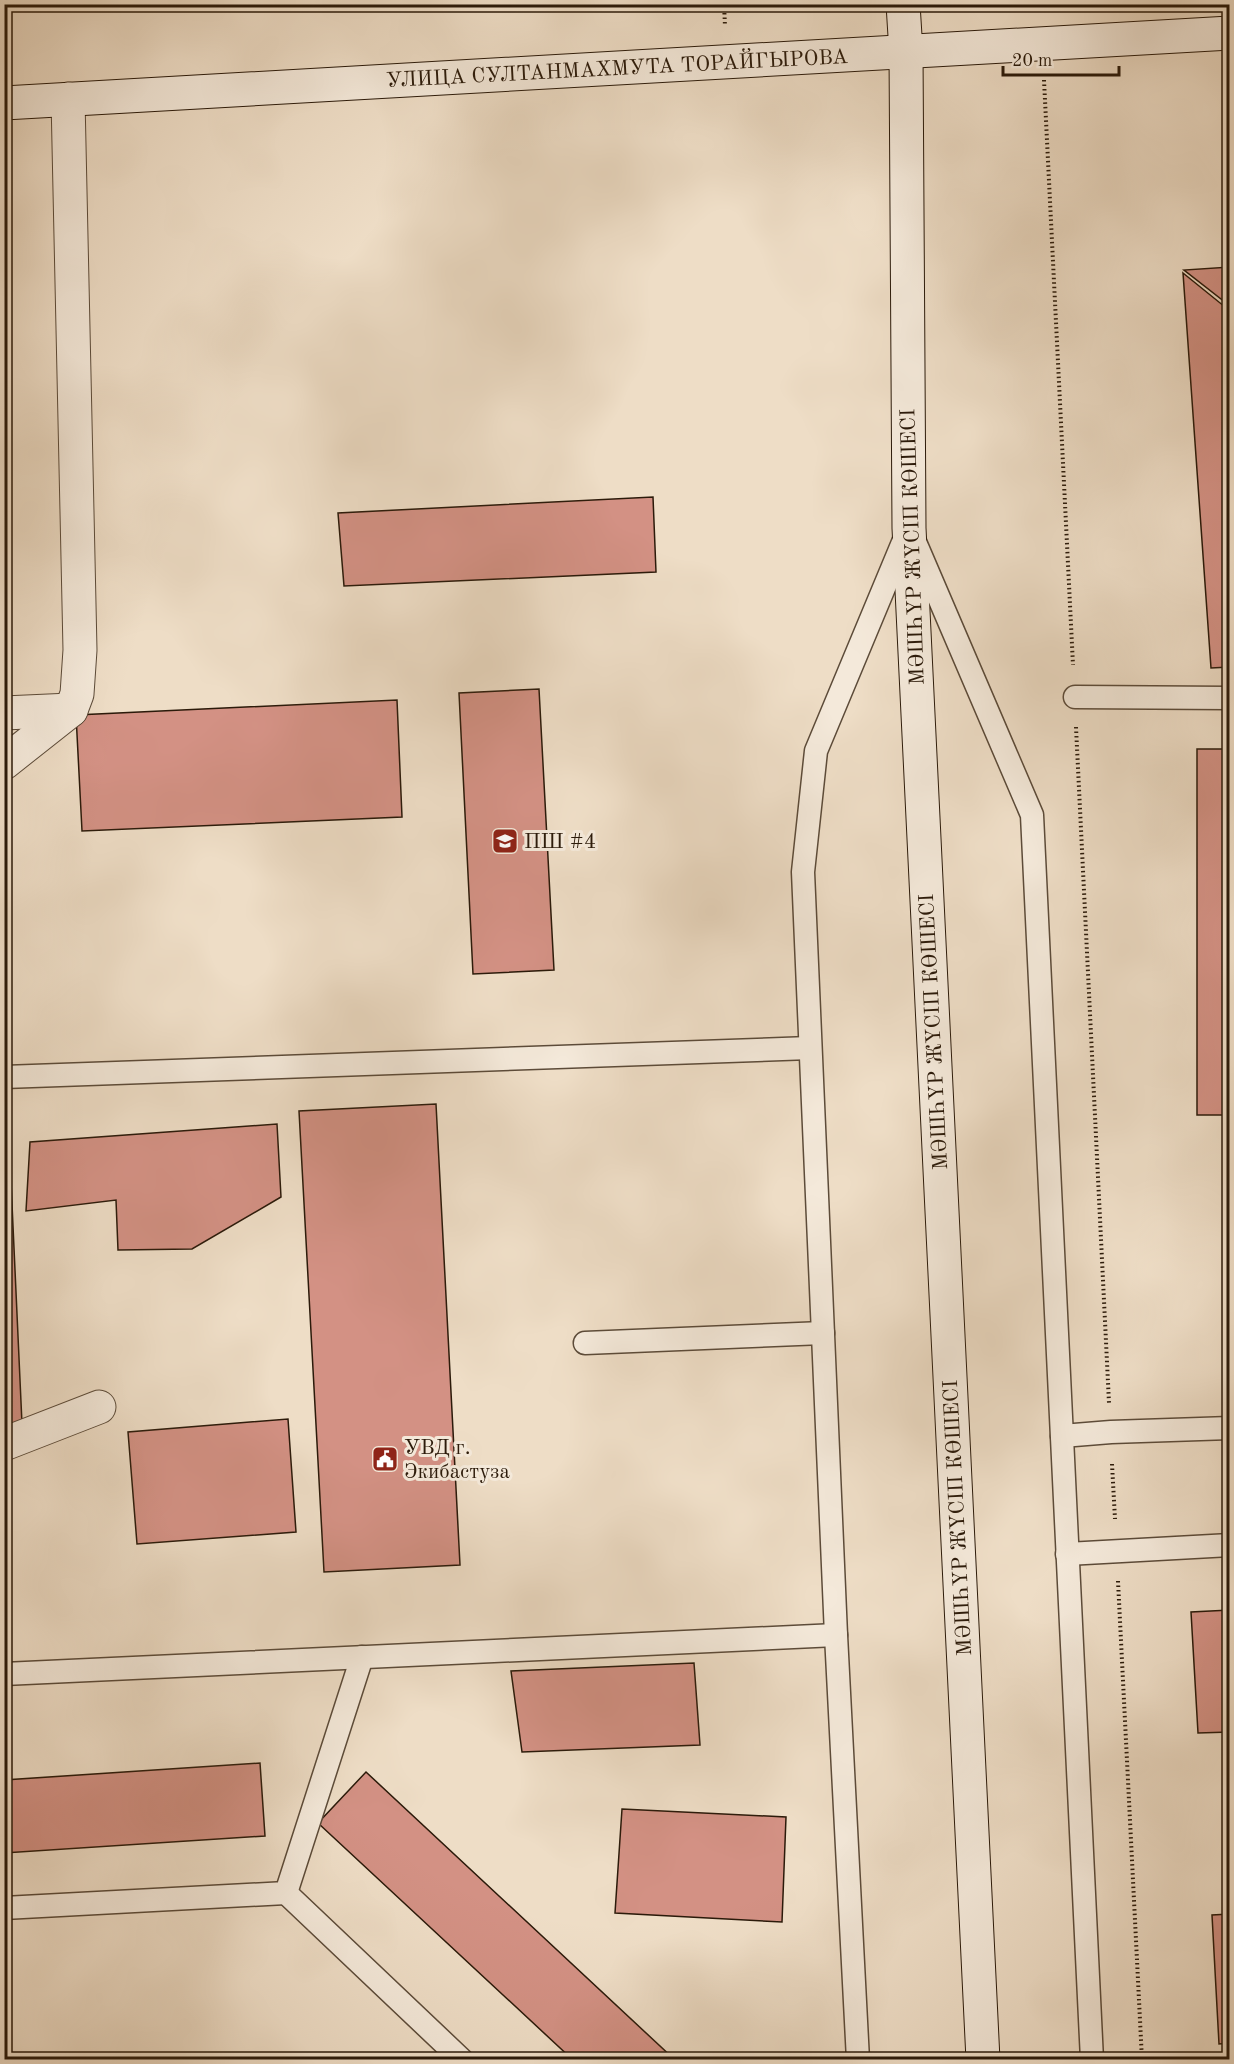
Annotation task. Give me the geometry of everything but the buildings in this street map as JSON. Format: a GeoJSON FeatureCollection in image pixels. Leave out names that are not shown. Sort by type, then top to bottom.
{"type":"FeatureCollection","features":[{"type":"Feature","properties":{"kind":"main road","name":"МӘШҺҮР ЖҮСІП КӨШЕСІ"},"geometry":{"type":"LineString","coordinates":[[903,4],[906,52],[909,528],[983,2060]]}},
{"type":"Feature","properties":{"kind":"main road","name":"УЛИЦА СУЛТАНМАХМУТА ТОРАЙГЫРОВА"},"geometry":{"type":"LineString","coordinates":[[4,103],[1230,33]]}},
{"type":"Feature","properties":{"kind":"main road"},"geometry":{"type":"LineString","coordinates":[[4,763],[71,710],[77,694],[80,650],[68,99]]}},
{"type":"Feature","properties":{"kind":"main road"},"geometry":{"type":"LineString","coordinates":[[4,712],[71,710]]}},
{"type":"Feature","properties":{"kind":"main road"},"geometry":{"type":"LineString","coordinates":[[4,1444],[99,1407]]}},
{"type":"Feature","properties":{"kind":"lane"},"geometry":{"type":"LineString","coordinates":[[858,2060],[836,1635],[803,872],[816,751],[909,528]]}},
{"type":"Feature","properties":{"kind":"lane"},"geometry":{"type":"LineString","coordinates":[[909,528],[1032,814],[1092,2060]]}},
{"type":"Feature","properties":{"kind":"lane"},"geometry":{"type":"LineString","coordinates":[[1075,697],[1230,698]]}},
{"type":"Feature","properties":{"kind":"lane"},"geometry":{"type":"LineString","coordinates":[[4,1077],[810,1048]]}},
{"type":"Feature","properties":{"kind":"lane"},"geometry":{"type":"LineString","coordinates":[[585,1343],[823,1333]]}},
{"type":"Feature","properties":{"kind":"lane"},"geometry":{"type":"LineString","coordinates":[[1062,1436],[1230,1428]]}},
{"type":"Feature","properties":{"kind":"lane"},"geometry":{"type":"LineString","coordinates":[[1067,1554],[1230,1545]]}},
{"type":"Feature","properties":{"kind":"lane"},"geometry":{"type":"LineString","coordinates":[[4,1674],[836,1635]]}},
{"type":"Feature","properties":{"kind":"lane"},"geometry":{"type":"LineString","coordinates":[[286,1893],[363,1657]]}},
{"type":"Feature","properties":{"kind":"lane"},"geometry":{"type":"LineString","coordinates":[[4,1908],[286,1893],[462,2060]]}},
{"type":"Feature","properties":{"kind":"path"},"geometry":{"type":"LineString","coordinates":[[1043,44],[1142,2060]]}},
{"type":"Feature","properties":{"kind":"place","name":"ПШ #4"},"geometry":{"type":"Point","coordinates":[505,841]}},
{"type":"Feature","properties":{"kind":"place","name":"УВД г. Экибастуза"},"geometry":{"type":"Point","coordinates":[385,1459]}}]}
